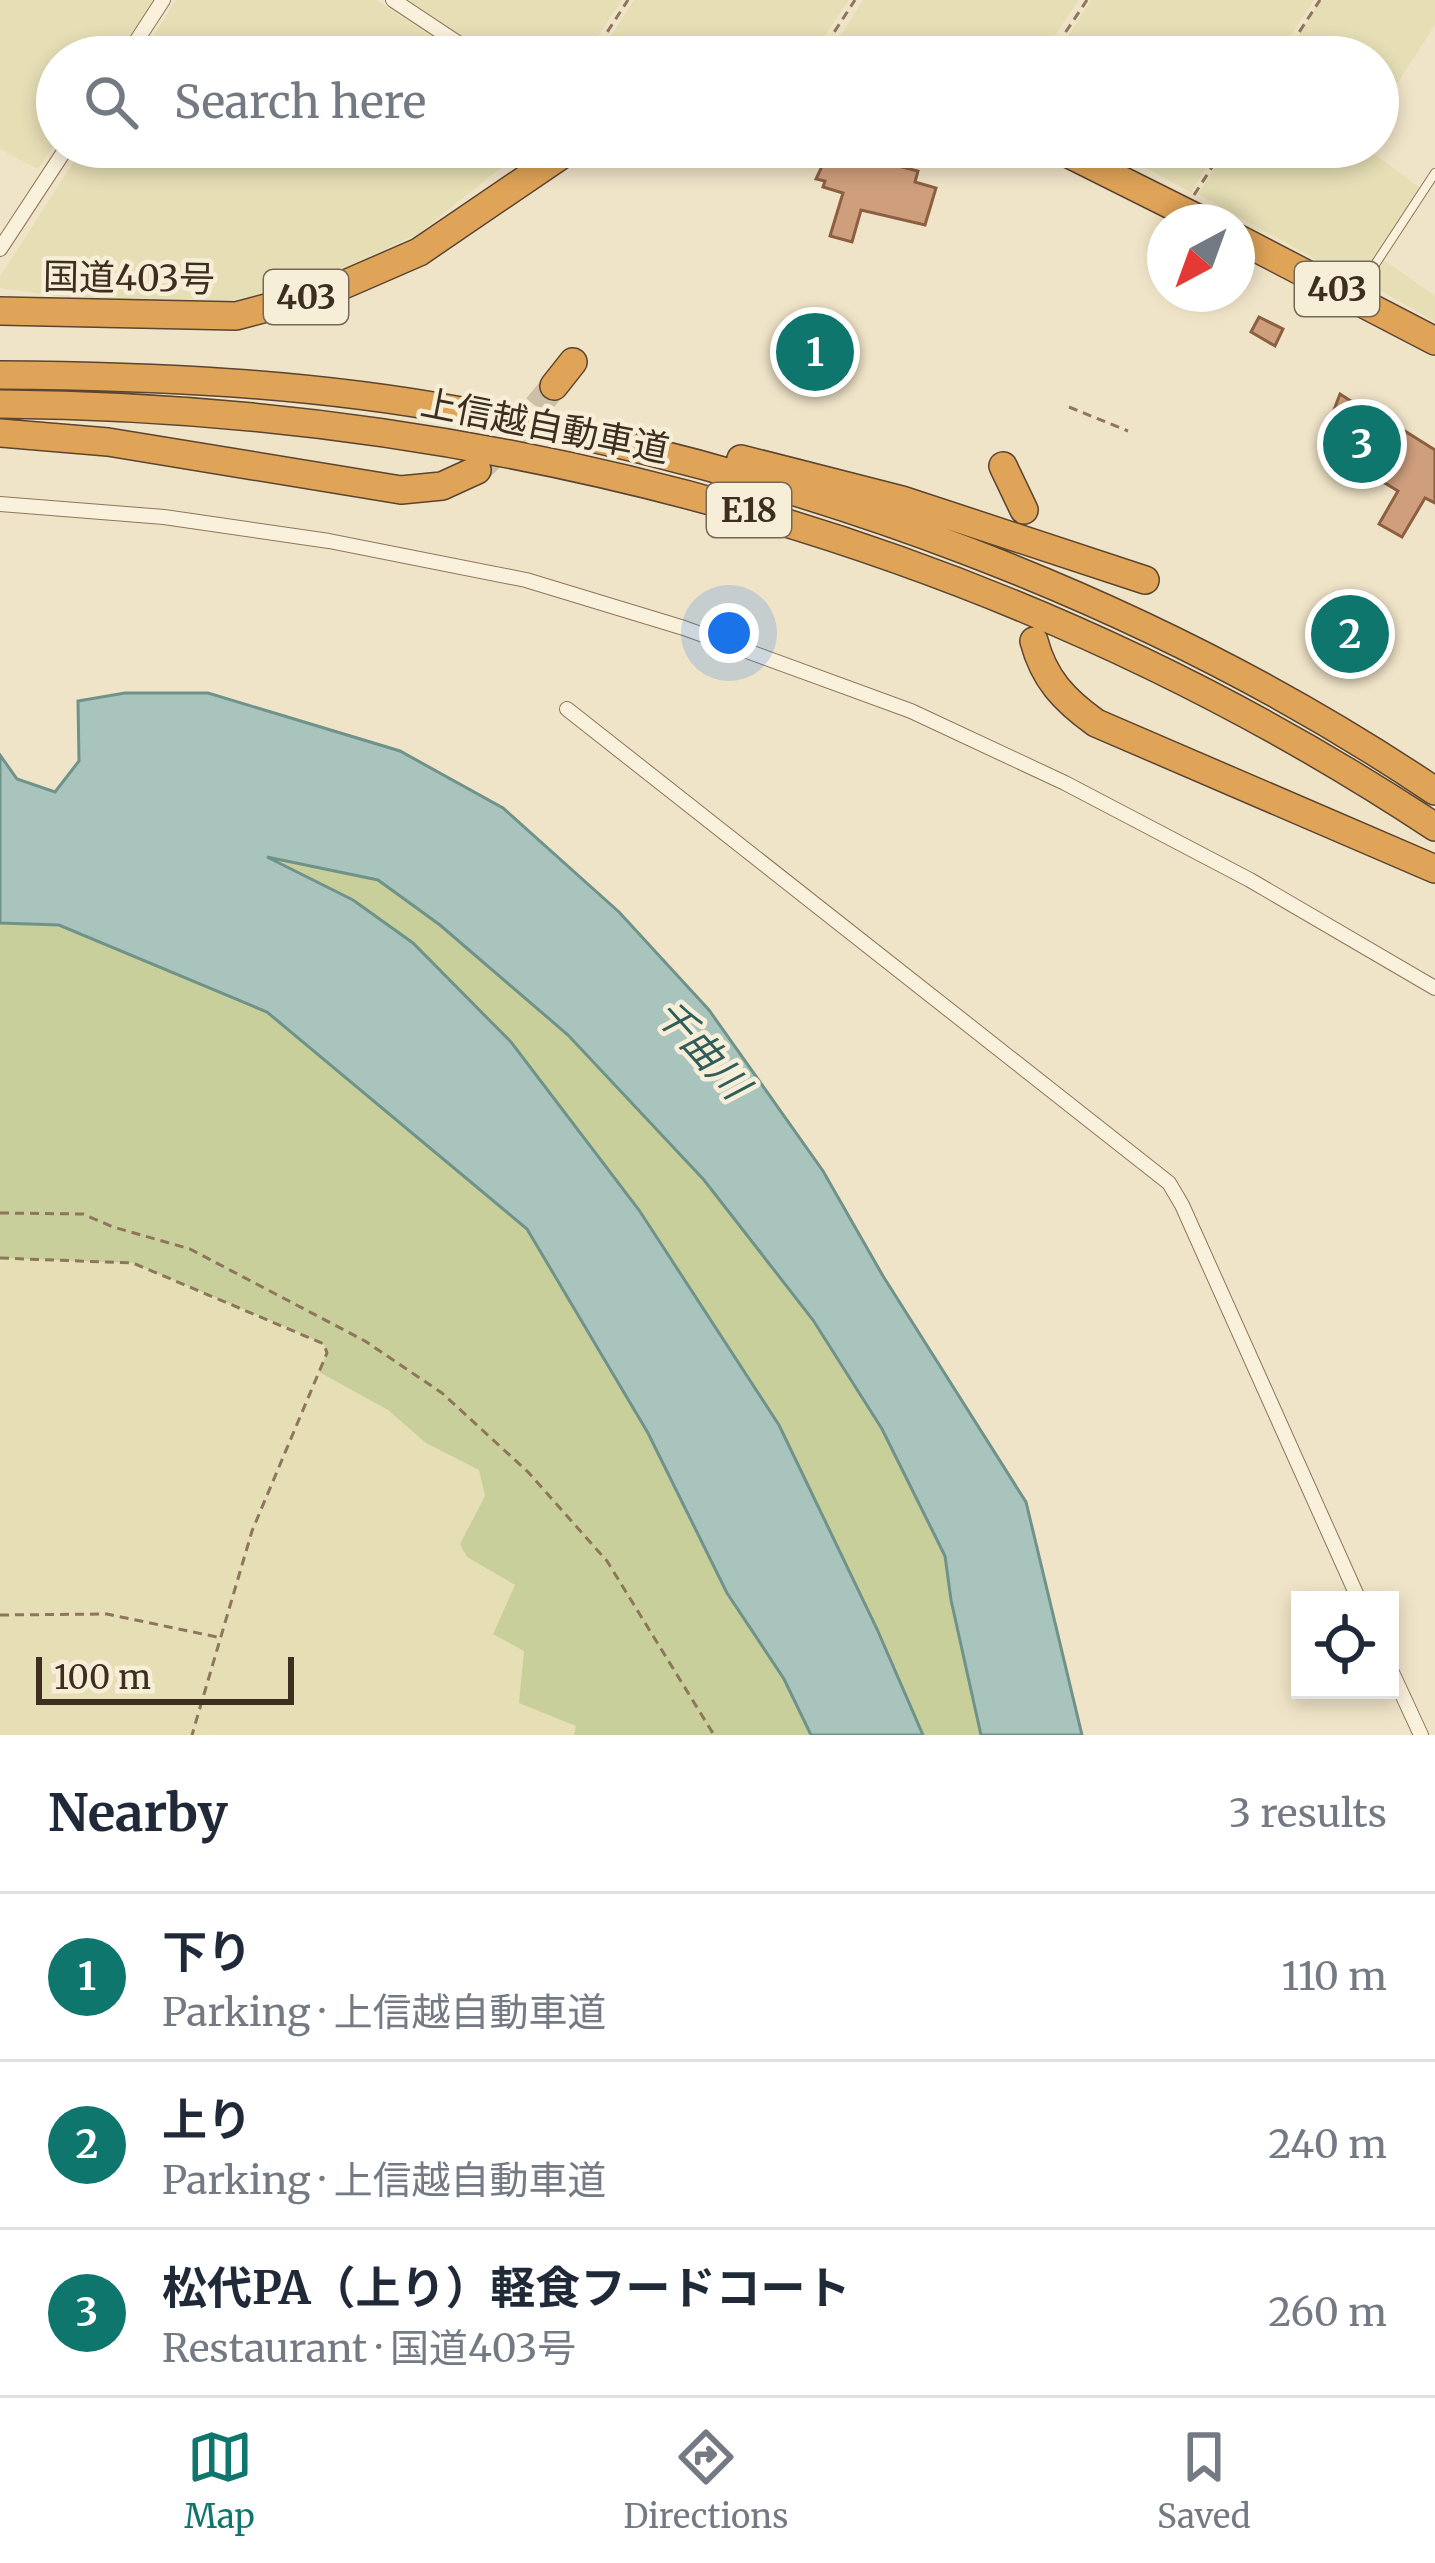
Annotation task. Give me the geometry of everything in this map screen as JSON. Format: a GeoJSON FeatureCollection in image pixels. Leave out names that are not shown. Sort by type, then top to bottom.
{"type":"FeatureCollection","features":[{"type":"Feature","properties":{"kind":"highway","name":"国道403号"},"geometry":{"type":"LineString","coordinates":[[0,311],[236,316],[327,292],[419,252],[542,168]]}},
{"type":"Feature","properties":{"kind":"highway"},"geometry":{"type":"LineString","coordinates":[[1097,168],[1168,204]]}},
{"type":"Feature","properties":{"kind":"highway","name":"403"},"geometry":{"type":"LineString","coordinates":[[1255,247],[1435,341]]}},
{"type":"Feature","properties":{"kind":"highway"},"geometry":{"type":"LineString","coordinates":[[554,386],[573,362]]}},
{"type":"Feature","properties":{"kind":"highway","name":"上信越自動車道"},"geometry":{"type":"LineString","coordinates":[[0,374],[276,387],[459,411],[754,480],[998,565],[1161,637],[1246,680],[1435,790]]}},
{"type":"Feature","properties":{"kind":"highway","name":"上信越自動車道"},"geometry":{"type":"LineString","coordinates":[[0,404],[176,409],[364,428],[567,463],[742,508],[926,569],[1113,648],[1286,736],[1435,827]]}},
{"type":"Feature","properties":{"kind":"highway"},"geometry":{"type":"LineString","coordinates":[[459,411],[601,430],[805,474],[902,500],[1145,580]]}},
{"type":"Feature","properties":{"kind":"highway"},"geometry":{"type":"LineString","coordinates":[[0,433],[108,442],[401,490],[442,486],[477,470]]}},
{"type":"Feature","properties":{"kind":"highway"},"geometry":{"type":"LineString","coordinates":[[1003,466],[1024,510]]}},
{"type":"Feature","properties":{"kind":"highway"},"geometry":{"type":"LineString","coordinates":[[1034,641],[1048,679],[1096,723],[1435,869]]}},
{"type":"Feature","properties":{"kind":"street"},"geometry":{"type":"LineString","coordinates":[[140,36],[164,0]]}},
{"type":"Feature","properties":{"kind":"street"},"geometry":{"type":"LineString","coordinates":[[393,0],[447,36]]}},
{"type":"Feature","properties":{"kind":"street"},"geometry":{"type":"LineString","coordinates":[[0,249],[53,168]]}},
{"type":"Feature","properties":{"kind":"street"},"geometry":{"type":"LineString","coordinates":[[0,504],[164,517],[329,541],[526,580],[683,628],[911,711],[1065,783],[1250,880],[1435,988]]}},
{"type":"Feature","properties":{"kind":"street"},"geometry":{"type":"LineString","coordinates":[[567,709],[1169,1184],[1183,1205],[1355,1591]]}},
{"type":"Feature","properties":{"kind":"street"},"geometry":{"type":"LineString","coordinates":[[1399,1687],[1421,1735]]}},
{"type":"Feature","properties":{"kind":"lane"},"geometry":{"type":"LineString","coordinates":[[1353,297],[1435,173]]}},
{"type":"Feature","properties":{"kind":"path"},"geometry":{"type":"LineString","coordinates":[[605,36],[628,0]]}},
{"type":"Feature","properties":{"kind":"path"},"geometry":{"type":"LineString","coordinates":[[832,36],[855,0]]}},
{"type":"Feature","properties":{"kind":"path"},"geometry":{"type":"LineString","coordinates":[[1063,36],[1087,0]]}},
{"type":"Feature","properties":{"kind":"path"},"geometry":{"type":"LineString","coordinates":[[1297,36],[1320,0]]}},
{"type":"Feature","properties":{"kind":"path"},"geometry":{"type":"LineString","coordinates":[[1200,204],[1216,168]]}},
{"type":"Feature","properties":{"kind":"path"},"geometry":{"type":"LineString","coordinates":[[1069,407],[1128,431]]}},
{"type":"Feature","properties":{"kind":"path"},"geometry":{"type":"LineString","coordinates":[[0,1213],[83,1214],[190,1249],[365,1341],[442,1393],[528,1472],[607,1561],[714,1735]]}},
{"type":"Feature","properties":{"kind":"path"},"geometry":{"type":"LineString","coordinates":[[0,1258],[133,1263],[324,1344],[327,1353],[252,1531],[219,1638],[193,1732],[206,1735]]}},
{"type":"Feature","properties":{"kind":"path"},"geometry":{"type":"LineString","coordinates":[[0,1615],[107,1614],[219,1638]]}},
{"type":"Feature","properties":{"kind":"shaded area"},"geometry":{"type":"Polygon","coordinates":[[[0,0],[155,0],[130,36],[36,36],[36,168],[0,149],[0,0]]]}},
{"type":"Feature","properties":{"kind":"shaded area"},"geometry":{"type":"Polygon","coordinates":[[[176,0],[376,0],[431,36],[153,36],[176,0]]]}},
{"type":"Feature","properties":{"kind":"shaded area"},"geometry":{"type":"Polygon","coordinates":[[[402,0],[622,0],[598,36],[458,36],[402,0]]]}},
{"type":"Feature","properties":{"kind":"shaded area"},"geometry":{"type":"Polygon","coordinates":[[[634,0],[849,0],[825,36],[611,36],[634,0]]]}},
{"type":"Feature","properties":{"kind":"shaded area"},"geometry":{"type":"Polygon","coordinates":[[[863,0],[1079,0],[1054,36],[840,36],[863,0]]]}},
{"type":"Feature","properties":{"kind":"shaded area"},"geometry":{"type":"Polygon","coordinates":[[[1091,0],[1314,0],[1291,36],[1068,36],[1091,0]]]}},
{"type":"Feature","properties":{"kind":"shaded area"},"geometry":{"type":"Polygon","coordinates":[[[1321,0],[1435,0],[1435,25],[1399,81],[1399,36],[1298,36],[1321,0]]]}},
{"type":"Feature","properties":{"kind":"shaded area"},"geometry":{"type":"Polygon","coordinates":[[[70,168],[501,168],[418,234],[304,286],[223,302],[127,306],[0,288],[0,277],[70,168]]]}},
{"type":"Feature","properties":{"kind":"shaded area"},"geometry":{"type":"Polygon","coordinates":[[[1146,168],[1206,168],[1191,192],[1146,168]]]}},
{"type":"Feature","properties":{"kind":"shaded area"},"geometry":{"type":"Polygon","coordinates":[[[1215,168],[1393,168],[1420,188],[1358,283],[1255,226],[1255,204],[1216,204],[1198,194],[1215,168]]]}},
{"type":"Feature","properties":{"kind":"shaded area"},"geometry":{"type":"Polygon","coordinates":[[[1384,260],[1435,296],[1435,322],[1368,283],[1384,260]]]}},
{"type":"Feature","properties":{"kind":"shaded area"},"geometry":{"type":"Polygon","coordinates":[[[0,1258],[133,1263],[305,1335],[324,1344],[327,1353],[319,1372],[388,1410],[427,1443],[479,1470],[486,1496],[467,1557],[515,1585],[524,1650],[577,1727],[574,1735],[0,1735],[0,1258]]]}},
{"type":"Feature","properties":{"kind":"green space"},"geometry":{"type":"Polygon","coordinates":[[[261,855],[378,880],[440,925],[568,1035],[704,1180],[813,1320],[882,1429],[946,1556],[981,1735],[923,1735],[779,1425],[639,1210],[511,1042],[261,855]]]}},
{"type":"Feature","properties":{"kind":"green space"},"geometry":{"type":"Polygon","coordinates":[[[0,923],[59,925],[267,1012],[527,1229],[648,1433],[727,1593],[784,1679],[811,1735],[574,1735],[576,1726],[519,1703],[524,1651],[493,1634],[515,1585],[467,1557],[460,1544],[485,1496],[479,1470],[426,1443],[388,1410],[319,1372],[327,1353],[324,1345],[305,1335],[133,1263],[0,1258],[0,923]]]}},
{"type":"Feature","properties":{"kind":"water","name":"千曲川"},"geometry":{"type":"Polygon","coordinates":[[[125,693],[208,693],[400,751],[503,808],[619,912],[709,1010],[823,1171],[883,1276],[1026,1502],[1082,1735],[981,1735],[945,1556],[882,1429],[813,1320],[704,1180],[568,1035],[440,925],[378,880],[267,857],[353,900],[413,943],[511,1042],[639,1210],[779,1425],[923,1735],[811,1735],[784,1679],[727,1593],[648,1433],[527,1229],[267,1012],[59,925],[0,923],[0,755],[17,779],[55,792],[79,761],[78,701],[125,693]]]}},
{"type":"Feature","properties":{"kind":"building"},"geometry":{"type":"Polygon","coordinates":[[[821,168],[906,168],[918,171],[915,182],[936,188],[925,225],[861,210],[852,242],[830,236],[843,193],[823,187],[825,181],[816,179],[821,168]]]}},
{"type":"Feature","properties":{"kind":"building"},"geometry":{"type":"Polygon","coordinates":[[[1259,317],[1283,329],[1275,346],[1251,332],[1259,317]]]}},
{"type":"Feature","properties":{"kind":"building"},"geometry":{"type":"Polygon","coordinates":[[[1340,394],[1360,407],[1356,422],[1383,438],[1389,421],[1435,450],[1435,503],[1425,498],[1402,537],[1379,524],[1398,491],[1321,444],[1340,394]]]}},
{"type":"Feature","properties":{"kind":"tunnel"},"geometry":{"type":"LineString","coordinates":[[481,467],[554,386]]}},
{"type":"Feature","properties":{"kind":"place","name":"下り"},"geometry":{"type":"Point","coordinates":[815,352]}},
{"type":"Feature","properties":{"kind":"place","name":"松代PA（上り）軽食フードコート"},"geometry":{"type":"Point","coordinates":[1362,444]}},
{"type":"Feature","properties":{"kind":"place","name":"上り"},"geometry":{"type":"Point","coordinates":[1350,634]}}]}
